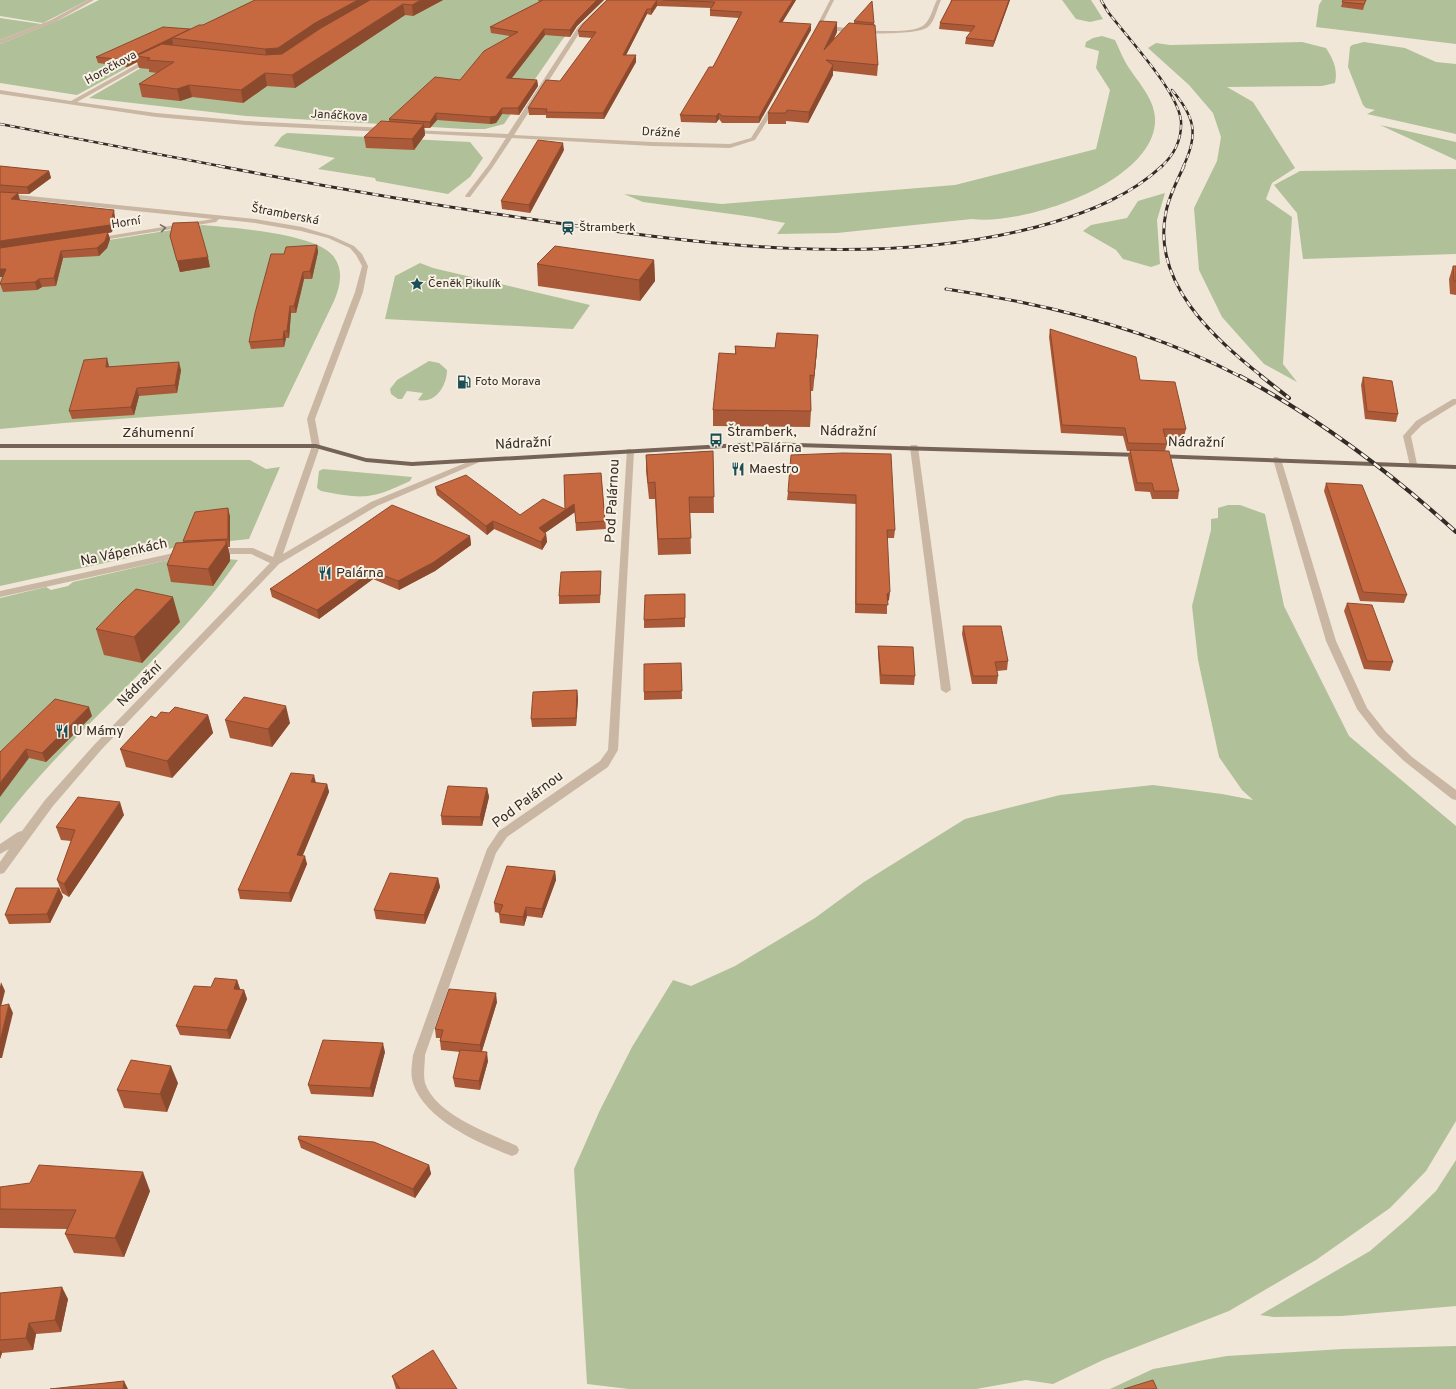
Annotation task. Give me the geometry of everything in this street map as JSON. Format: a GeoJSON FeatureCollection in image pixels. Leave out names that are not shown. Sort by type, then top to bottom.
{"type":"FeatureCollection","features":[{"type":"Feature","properties":{"kind":"main road","name":"Nádražní"},"geometry":{"type":"LineString","coordinates":[[478,461],[759,444],[914,447],[1000,452],[1277,459],[1456,467]]}},
{"type":"Feature","properties":{"kind":"main road","name":"Záhumenní"},"geometry":{"type":"LineString","coordinates":[[0,446],[316,446],[366,460],[384,462],[412,464],[478,461]]}},
{"type":"Feature","properties":{"kind":"street"},"geometry":{"type":"LineString","coordinates":[[0,42],[53,21],[92,0]]}},
{"type":"Feature","properties":{"kind":"street"},"geometry":{"type":"LineString","coordinates":[[468,196],[490,167],[580,28],[609,0]]}},
{"type":"Feature","properties":{"kind":"street"},"geometry":{"type":"LineString","coordinates":[[812,37],[832,0]]}},
{"type":"Feature","properties":{"kind":"street"},"geometry":{"type":"LineString","coordinates":[[817,27],[895,32],[918,30],[927,25],[939,0]]}},
{"type":"Feature","properties":{"kind":"street","name":"Horečkova"},"geometry":{"type":"LineString","coordinates":[[71,103],[156,55]]}},
{"type":"Feature","properties":{"kind":"street","name":"Janáčkova"},"geometry":{"type":"LineString","coordinates":[[0,92],[156,115],[396,130]]}},
{"type":"Feature","properties":{"kind":"street","name":"Drážné"},"geometry":{"type":"LineString","coordinates":[[509,136],[652,144],[730,146],[752,139],[761,128],[780,95]]}},
{"type":"Feature","properties":{"kind":"street"},"geometry":{"type":"LineString","coordinates":[[404,130],[509,136]]}},
{"type":"Feature","properties":{"kind":"street","name":"Štramberská"},"geometry":{"type":"LineString","coordinates":[[0,195],[231,218],[285,226],[330,237],[352,247],[363,259],[365,266],[359,292],[311,419],[316,446]]}},
{"type":"Feature","properties":{"kind":"street","name":"Horní"},"geometry":{"type":"LineString","coordinates":[[90,240],[231,218]]}},
{"type":"Feature","properties":{"kind":"street"},"geometry":{"type":"LineString","coordinates":[[1414,464],[1407,436],[1419,423],[1456,401]]}},
{"type":"Feature","properties":{"kind":"street","name":"Nádražní"},"geometry":{"type":"LineString","coordinates":[[276,562],[309,470],[316,446]]}},
{"type":"Feature","properties":{"kind":"street"},"geometry":{"type":"LineString","coordinates":[[914,447],[946,690]]}},
{"type":"Feature","properties":{"kind":"street","name":"Pod Palárnou"},"geometry":{"type":"LineString","coordinates":[[512,1150],[458,1125],[430,1102],[419,1082],[418,1055],[491,852],[503,834],[604,764],[613,750],[630,451]]}},
{"type":"Feature","properties":{"kind":"street"},"geometry":{"type":"LineString","coordinates":[[1277,459],[1331,641],[1362,709],[1382,734],[1408,759],[1456,796]]}},
{"type":"Feature","properties":{"kind":"street","name":"Nádražní"},"geometry":{"type":"LineString","coordinates":[[0,870],[26,832],[98,747],[276,562],[374,504],[424,482],[478,461]]}},
{"type":"Feature","properties":{"kind":"street","name":"Na Vápenkách"},"geometry":{"type":"LineString","coordinates":[[0,594],[195,552]]}},
{"type":"Feature","properties":{"kind":"street"},"geometry":{"type":"LineString","coordinates":[[207,552],[253,552],[276,562]]}},
{"type":"Feature","properties":{"kind":"street"},"geometry":{"type":"LineString","coordinates":[[0,850],[26,832]]}},
{"type":"Feature","properties":{"kind":"green space"},"geometry":{"type":"Polygon","coordinates":[[[0,0],[88,0],[43,23],[0,16],[0,0]]]}},
{"type":"Feature","properties":{"kind":"green space"},"geometry":{"type":"Polygon","coordinates":[[[99,0],[263,0],[167,46],[77,95],[0,83],[0,44],[59,20],[99,0]]]}},
{"type":"Feature","properties":{"kind":"green space"},"geometry":{"type":"Polygon","coordinates":[[[391,0],[597,0],[562,40],[504,124],[485,129],[246,116],[89,98],[153,61],[391,0]]]}},
{"type":"Feature","properties":{"kind":"green space"},"geometry":{"type":"Polygon","coordinates":[[[1062,0],[1091,0],[1103,19],[1090,22],[1076,19],[1062,0]]]}},
{"type":"Feature","properties":{"kind":"green space"},"geometry":{"type":"Polygon","coordinates":[[[1322,0],[1456,0],[1456,44],[1316,27],[1319,5],[1322,0]]]}},
{"type":"Feature","properties":{"kind":"green space"},"geometry":{"type":"Polygon","coordinates":[[[0,18],[41,24],[0,40],[0,18]]]}},
{"type":"Feature","properties":{"kind":"green space"},"geometry":{"type":"Polygon","coordinates":[[[1102,36],[1115,40],[1125,62],[1152,104],[1155,118],[1150,141],[1135,162],[1112,180],[1084,195],[1053,207],[1023,215],[995,219],[972,219],[837,233],[777,234],[785,223],[753,217],[643,202],[624,194],[722,204],[955,185],[1096,149],[1110,90],[1096,68],[1099,51],[1085,47],[1086,42],[1093,38],[1102,36]]]}},
{"type":"Feature","properties":{"kind":"green space"},"geometry":{"type":"Polygon","coordinates":[[[1302,42],[1326,48],[1334,64],[1336,73],[1335,83],[1322,86],[1227,87],[1253,102],[1295,168],[1272,183],[1266,199],[1292,217],[1283,364],[1297,382],[1264,364],[1222,317],[1199,270],[1194,208],[1217,161],[1221,137],[1213,113],[1189,85],[1148,48],[1156,43],[1170,45],[1302,42]]]}},
{"type":"Feature","properties":{"kind":"green space"},"geometry":{"type":"Polygon","coordinates":[[[1364,42],[1405,48],[1436,62],[1456,64],[1456,134],[1367,114],[1375,110],[1366,108],[1363,105],[1348,67],[1350,47],[1352,45],[1364,42]]]}},
{"type":"Feature","properties":{"kind":"green space"},"geometry":{"type":"Polygon","coordinates":[[[1380,125],[1456,142],[1456,160],[1380,125]]]}},
{"type":"Feature","properties":{"kind":"green space"},"geometry":{"type":"Polygon","coordinates":[[[287,133],[470,142],[483,158],[470,177],[448,194],[376,181],[375,178],[318,169],[335,158],[274,146],[282,136],[287,133]]]}},
{"type":"Feature","properties":{"kind":"green space"},"geometry":{"type":"Polygon","coordinates":[[[1456,169],[1456,254],[1303,259],[1297,213],[1274,185],[1300,171],[1456,169]]]}},
{"type":"Feature","properties":{"kind":"green space"},"geometry":{"type":"Polygon","coordinates":[[[1165,193],[1157,220],[1160,264],[1151,267],[1123,259],[1116,250],[1083,231],[1091,225],[1127,218],[1138,201],[1165,193]]]}},
{"type":"Feature","properties":{"kind":"green space"},"geometry":{"type":"Polygon","coordinates":[[[203,225],[253,230],[293,237],[311,242],[325,249],[337,262],[340,279],[336,296],[283,407],[0,429],[0,256],[203,225]]]}},
{"type":"Feature","properties":{"kind":"green space"},"geometry":{"type":"Polygon","coordinates":[[[420,263],[433,268],[590,305],[573,329],[385,319],[395,276],[420,263]]]}},
{"type":"Feature","properties":{"kind":"green space"},"geometry":{"type":"Polygon","coordinates":[[[429,361],[439,363],[447,370],[443,387],[435,396],[430,399],[418,400],[423,393],[407,391],[402,399],[398,399],[391,394],[390,389],[397,380],[429,361]]]}},
{"type":"Feature","properties":{"kind":"green space"},"geometry":{"type":"Polygon","coordinates":[[[0,460],[250,460],[266,469],[280,467],[249,539],[182,546],[0,586],[0,460]]]}},
{"type":"Feature","properties":{"kind":"green space"},"geometry":{"type":"Polygon","coordinates":[[[323,469],[412,477],[410,481],[385,492],[375,495],[357,496],[321,491],[317,488],[319,471],[323,469]]]}},
{"type":"Feature","properties":{"kind":"green space"},"geometry":{"type":"Polygon","coordinates":[[[1228,505],[1240,505],[1265,514],[1284,606],[1349,736],[1456,826],[1456,1121],[1426,1171],[1390,1208],[1316,1260],[1229,1311],[1103,1360],[1053,1384],[1026,1380],[976,1389],[629,1389],[587,1384],[574,1169],[600,1110],[632,1047],[673,980],[691,986],[735,966],[815,918],[864,882],[965,819],[1060,795],[1153,785],[1222,794],[1253,800],[1242,790],[1219,757],[1198,660],[1192,606],[1211,530],[1211,519],[1218,518],[1218,508],[1228,505]]]}},
{"type":"Feature","properties":{"kind":"green space"},"geometry":{"type":"Polygon","coordinates":[[[189,555],[238,560],[211,596],[182,629],[58,756],[28,789],[0,824],[0,598],[46,587],[51,590],[68,586],[73,582],[189,555]]]}},
{"type":"Feature","properties":{"kind":"green space"},"geometry":{"type":"Polygon","coordinates":[[[1456,1160],[1456,1306],[1342,1316],[1274,1317],[1260,1315],[1370,1251],[1407,1219],[1436,1191],[1456,1160]]]}},
{"type":"Feature","properties":{"kind":"green space"},"geometry":{"type":"Polygon","coordinates":[[[1456,1346],[1456,1389],[1110,1389],[1153,1369],[1227,1356],[1343,1349],[1456,1346]]]}},
{"type":"Feature","properties":{"kind":"building"},"geometry":{"type":"Polygon","coordinates":[[[255,0],[358,0],[315,23],[278,48],[265,49],[172,38],[255,0]]]}},
{"type":"Feature","properties":{"kind":"building"},"geometry":{"type":"Polygon","coordinates":[[[370,0],[421,0],[412,5],[403,4],[292,75],[265,73],[241,90],[189,85],[177,89],[139,84],[174,62],[147,60],[150,58],[136,56],[162,44],[265,55],[282,54],[321,28],[370,0]]]}},
{"type":"Feature","properties":{"kind":"building"},"geometry":{"type":"Polygon","coordinates":[[[543,0],[597,0],[577,20],[570,30],[544,29],[506,78],[537,80],[518,108],[502,108],[496,116],[490,117],[436,113],[430,122],[389,119],[435,77],[460,80],[484,51],[518,32],[490,27],[543,0]]]}},
{"type":"Feature","properties":{"kind":"building"},"geometry":{"type":"Polygon","coordinates":[[[607,0],[657,0],[651,9],[647,9],[623,55],[636,55],[603,113],[546,112],[547,109],[528,108],[546,80],[560,81],[596,32],[578,31],[607,0]]]}},
{"type":"Feature","properties":{"kind":"building"},"geometry":{"type":"Polygon","coordinates":[[[663,0],[793,0],[779,22],[811,24],[759,117],[722,116],[719,113],[716,116],[680,115],[709,67],[713,67],[742,12],[710,10],[715,2],[663,0]]]}},
{"type":"Feature","properties":{"kind":"building"},"geometry":{"type":"Polygon","coordinates":[[[952,0],[1009,0],[994,41],[966,38],[975,26],[940,23],[952,0]]]}},
{"type":"Feature","properties":{"kind":"building"},"geometry":{"type":"Polygon","coordinates":[[[1343,0],[1366,0],[1364,4],[1342,2],[1343,0]]]}},
{"type":"Feature","properties":{"kind":"building"},"geometry":{"type":"Polygon","coordinates":[[[872,1],[874,23],[854,21],[872,1]]]}},
{"type":"Feature","properties":{"kind":"building"},"geometry":{"type":"Polygon","coordinates":[[[820,21],[837,22],[824,50],[849,23],[875,25],[878,65],[826,60],[833,65],[809,112],[787,110],[786,113],[768,113],[820,21]]]}},
{"type":"Feature","properties":{"kind":"building"},"geometry":{"type":"Polygon","coordinates":[[[163,27],[190,29],[126,60],[96,57],[163,27]]]}},
{"type":"Feature","properties":{"kind":"building"},"geometry":{"type":"Polygon","coordinates":[[[381,121],[424,124],[412,139],[364,137],[381,121]]]}},
{"type":"Feature","properties":{"kind":"building"},"geometry":{"type":"Polygon","coordinates":[[[538,140],[563,143],[529,205],[501,201],[538,140]]]}},
{"type":"Feature","properties":{"kind":"building"},"geometry":{"type":"Polygon","coordinates":[[[0,166],[49,171],[27,187],[0,185],[0,166]]]}},
{"type":"Feature","properties":{"kind":"building"},"geometry":{"type":"Polygon","coordinates":[[[0,192],[18,193],[11,199],[114,210],[110,225],[0,241],[0,192]]]}},
{"type":"Feature","properties":{"kind":"building"},"geometry":{"type":"Polygon","coordinates":[[[198,222],[208,257],[177,261],[170,236],[173,223],[198,222]]]}},
{"type":"Feature","properties":{"kind":"building"},"geometry":{"type":"Polygon","coordinates":[[[108,232],[105,241],[97,248],[61,251],[54,278],[39,279],[35,282],[0,284],[6,269],[0,269],[0,248],[108,232]]]}},
{"type":"Feature","properties":{"kind":"building"},"geometry":{"type":"Polygon","coordinates":[[[317,245],[310,271],[303,272],[294,306],[290,306],[287,331],[284,331],[283,339],[249,342],[255,313],[271,254],[284,254],[286,247],[317,245]]]}},
{"type":"Feature","properties":{"kind":"building"},"geometry":{"type":"Polygon","coordinates":[[[555,246],[654,260],[639,280],[537,264],[555,246]]]}},
{"type":"Feature","properties":{"kind":"building"},"geometry":{"type":"Polygon","coordinates":[[[1453,266],[1456,266],[1456,281],[1454,281],[1453,266]]]}},
{"type":"Feature","properties":{"kind":"building"},"geometry":{"type":"Polygon","coordinates":[[[1050,329],[1136,357],[1140,380],[1175,382],[1186,429],[1163,429],[1167,444],[1128,443],[1125,428],[1062,425],[1050,329]]]}},
{"type":"Feature","properties":{"kind":"building"},"geometry":{"type":"Polygon","coordinates":[[[777,333],[818,335],[814,376],[810,375],[811,411],[713,410],[719,353],[736,354],[735,346],[775,348],[777,333]]]}},
{"type":"Feature","properties":{"kind":"building"},"geometry":{"type":"Polygon","coordinates":[[[107,358],[106,367],[179,362],[175,385],[137,388],[131,407],[69,411],[84,360],[107,358]]]}},
{"type":"Feature","properties":{"kind":"building"},"geometry":{"type":"Polygon","coordinates":[[[1363,377],[1392,381],[1398,414],[1367,411],[1363,377]]]}},
{"type":"Feature","properties":{"kind":"building"},"geometry":{"type":"Polygon","coordinates":[[[1130,450],[1169,451],[1179,491],[1154,491],[1152,483],[1137,483],[1130,450]]]}},
{"type":"Feature","properties":{"kind":"building"},"geometry":{"type":"Polygon","coordinates":[[[713,451],[714,497],[689,497],[691,538],[658,539],[655,482],[648,483],[646,455],[713,451]]]}},
{"type":"Feature","properties":{"kind":"building"},"geometry":{"type":"Polygon","coordinates":[[[843,453],[891,454],[895,530],[887,530],[890,592],[887,594],[888,605],[856,604],[856,495],[788,492],[791,455],[843,453]]]}},
{"type":"Feature","properties":{"kind":"building"},"geometry":{"type":"Polygon","coordinates":[[[601,473],[605,521],[576,523],[574,504],[539,528],[546,534],[541,542],[493,521],[486,526],[435,487],[466,475],[520,515],[543,499],[565,509],[564,475],[601,473]]]}},
{"type":"Feature","properties":{"kind":"building"},"geometry":{"type":"Polygon","coordinates":[[[1326,483],[1362,485],[1407,595],[1363,592],[1326,483]]]}},
{"type":"Feature","properties":{"kind":"building"},"geometry":{"type":"Polygon","coordinates":[[[392,505],[470,536],[434,562],[398,581],[372,571],[317,610],[270,589],[392,505]]]}},
{"type":"Feature","properties":{"kind":"building"},"geometry":{"type":"Polygon","coordinates":[[[228,508],[228,539],[183,541],[195,512],[228,508]]]}},
{"type":"Feature","properties":{"kind":"building"},"geometry":{"type":"Polygon","coordinates":[[[226,540],[226,544],[208,569],[167,565],[176,543],[226,540]]]}},
{"type":"Feature","properties":{"kind":"building"},"geometry":{"type":"Polygon","coordinates":[[[601,571],[600,595],[559,596],[561,572],[601,571]]]}},
{"type":"Feature","properties":{"kind":"building"},"geometry":{"type":"Polygon","coordinates":[[[136,589],[173,597],[134,637],[96,629],[122,602],[136,589]]]}},
{"type":"Feature","properties":{"kind":"building"},"geometry":{"type":"Polygon","coordinates":[[[685,594],[685,618],[644,620],[645,595],[685,594]]]}},
{"type":"Feature","properties":{"kind":"building"},"geometry":{"type":"Polygon","coordinates":[[[1347,603],[1372,605],[1393,662],[1367,661],[1347,603]]]}},
{"type":"Feature","properties":{"kind":"building"},"geometry":{"type":"Polygon","coordinates":[[[963,626],[1001,626],[1008,661],[995,662],[998,676],[973,676],[963,626]]]}},
{"type":"Feature","properties":{"kind":"building"},"geometry":{"type":"Polygon","coordinates":[[[878,646],[913,647],[915,676],[881,675],[878,646]]]}},
{"type":"Feature","properties":{"kind":"building"},"geometry":{"type":"Polygon","coordinates":[[[681,663],[682,691],[644,692],[644,664],[681,663]]]}},
{"type":"Feature","properties":{"kind":"building"},"geometry":{"type":"Polygon","coordinates":[[[577,690],[576,718],[531,719],[533,692],[577,690]]]}},
{"type":"Feature","properties":{"kind":"building"},"geometry":{"type":"Polygon","coordinates":[[[244,697],[286,706],[268,729],[225,720],[244,697]]]}},
{"type":"Feature","properties":{"kind":"building"},"geometry":{"type":"Polygon","coordinates":[[[55,699],[89,707],[42,753],[26,749],[0,783],[0,752],[55,699]]]}},
{"type":"Feature","properties":{"kind":"building"},"geometry":{"type":"Polygon","coordinates":[[[175,707],[208,715],[167,761],[120,749],[151,716],[156,718],[161,712],[169,713],[175,707]]]}},
{"type":"Feature","properties":{"kind":"building"},"geometry":{"type":"Polygon","coordinates":[[[291,773],[314,775],[311,782],[327,784],[297,855],[305,856],[289,893],[238,890],[291,773]]]}},
{"type":"Feature","properties":{"kind":"building"},"geometry":{"type":"Polygon","coordinates":[[[448,786],[487,788],[480,817],[441,816],[448,786]]]}},
{"type":"Feature","properties":{"kind":"building"},"geometry":{"type":"Polygon","coordinates":[[[78,797],[120,802],[64,884],[57,880],[75,830],[56,827],[78,797]]]}},
{"type":"Feature","properties":{"kind":"building"},"geometry":{"type":"Polygon","coordinates":[[[507,866],[555,871],[542,909],[526,907],[523,917],[499,914],[503,905],[494,903],[507,866]]]}},
{"type":"Feature","properties":{"kind":"building"},"geometry":{"type":"Polygon","coordinates":[[[390,873],[438,878],[424,915],[374,910],[390,873]]]}},
{"type":"Feature","properties":{"kind":"building"},"geometry":{"type":"Polygon","coordinates":[[[16,888],[59,888],[47,914],[5,915],[16,888]]]}},
{"type":"Feature","properties":{"kind":"building"},"geometry":{"type":"Polygon","coordinates":[[[215,978],[237,980],[234,989],[244,990],[227,1030],[176,1026],[194,986],[211,987],[215,978]]]}},
{"type":"Feature","properties":{"kind":"building"},"geometry":{"type":"Polygon","coordinates":[[[449,989],[496,993],[480,1045],[440,1041],[443,1030],[435,1029],[449,989]]]}},
{"type":"Feature","properties":{"kind":"building"},"geometry":{"type":"Polygon","coordinates":[[[9,1004],[0,1041],[0,1006],[9,1004]]]}},
{"type":"Feature","properties":{"kind":"building"},"geometry":{"type":"Polygon","coordinates":[[[323,1040],[383,1043],[370,1088],[308,1085],[323,1040]]]}},
{"type":"Feature","properties":{"kind":"building"},"geometry":{"type":"Polygon","coordinates":[[[460,1050],[487,1052],[479,1081],[453,1078],[460,1050]]]}},
{"type":"Feature","properties":{"kind":"building"},"geometry":{"type":"Polygon","coordinates":[[[131,1060],[171,1066],[160,1094],[117,1090],[131,1060]]]}},
{"type":"Feature","properties":{"kind":"building"},"geometry":{"type":"Polygon","coordinates":[[[299,1136],[374,1142],[429,1165],[413,1189],[298,1139],[299,1136]]]}},
{"type":"Feature","properties":{"kind":"building"},"geometry":{"type":"Polygon","coordinates":[[[39,1165],[143,1172],[115,1238],[65,1234],[76,1210],[0,1209],[0,1187],[30,1183],[39,1165]]]}},
{"type":"Feature","properties":{"kind":"building"},"geometry":{"type":"Polygon","coordinates":[[[62,1287],[55,1320],[29,1323],[26,1338],[0,1340],[0,1293],[62,1287]]]}},
{"type":"Feature","properties":{"kind":"building"},"geometry":{"type":"Polygon","coordinates":[[[433,1350],[457,1389],[400,1389],[392,1376],[433,1350]]]}},
{"type":"Feature","properties":{"kind":"building"},"geometry":{"type":"Polygon","coordinates":[[[1153,1380],[1157,1389],[1124,1389],[1153,1380]]]}},
{"type":"Feature","properties":{"kind":"building"},"geometry":{"type":"Polygon","coordinates":[[[124,1381],[123,1389],[50,1389],[124,1381]]]}},
{"type":"Feature","properties":{"kind":"railway"},"geometry":{"type":"LineString","coordinates":[[1101,0],[1108,12],[1162,80],[1178,109],[1181,121],[1179,140],[1170,157],[1162,166]]}},
{"type":"Feature","properties":{"kind":"railway"},"geometry":{"type":"LineString","coordinates":[[1172,90],[1186,109],[1192,126],[1193,135],[1191,145],[1183,167]]}},
{"type":"Feature","properties":{"kind":"railway"},"geometry":{"type":"LineString","coordinates":[[0,124],[225,167]]}},
{"type":"Feature","properties":{"kind":"railway"},"geometry":{"type":"LineString","coordinates":[[219,166],[336,188],[452,207],[659,237],[725,244],[791,248],[858,249],[923,246],[988,238],[1051,223],[1081,213],[1124,194],[1162,166]]}},
{"type":"Feature","properties":{"kind":"railway"},"geometry":{"type":"LineString","coordinates":[[1184,166],[1167,206],[1164,238],[1168,262],[1177,285],[1190,306],[1207,327],[1244,362],[1263,377]]}},
{"type":"Feature","properties":{"kind":"railway"},"geometry":{"type":"LineString","coordinates":[[946,289],[1022,302],[1135,332],[1171,345],[1241,377]]}},
{"type":"Feature","properties":{"kind":"railway"},"geometry":{"type":"LineString","coordinates":[[1240,376],[1269,392],[1352,447],[1405,488],[1456,532]]}},
{"type":"Feature","properties":{"kind":"railway"},"geometry":{"type":"LineString","coordinates":[[1261,376],[1289,398]]}},
{"type":"Feature","properties":{"kind":"place","name":"Štramberk"},"geometry":{"type":"Point","coordinates":[568,228]}},
{"type":"Feature","properties":{"kind":"place","name":"Čeněk Pikulík"},"geometry":{"type":"Point","coordinates":[417,284]}},
{"type":"Feature","properties":{"kind":"place","name":"Foto Morava"},"geometry":{"type":"Point","coordinates":[464,382]}},
{"type":"Feature","properties":{"kind":"place","name":"Štramberk, rest.Palárna"},"geometry":{"type":"Point","coordinates":[716,440]}},
{"type":"Feature","properties":{"kind":"place","name":"Maestro"},"geometry":{"type":"Point","coordinates":[738,469]}},
{"type":"Feature","properties":{"kind":"place","name":"Palárna"},"geometry":{"type":"Point","coordinates":[325,573]}},
{"type":"Feature","properties":{"kind":"place","name":"U Mámy"},"geometry":{"type":"Point","coordinates":[62,731]}}]}
